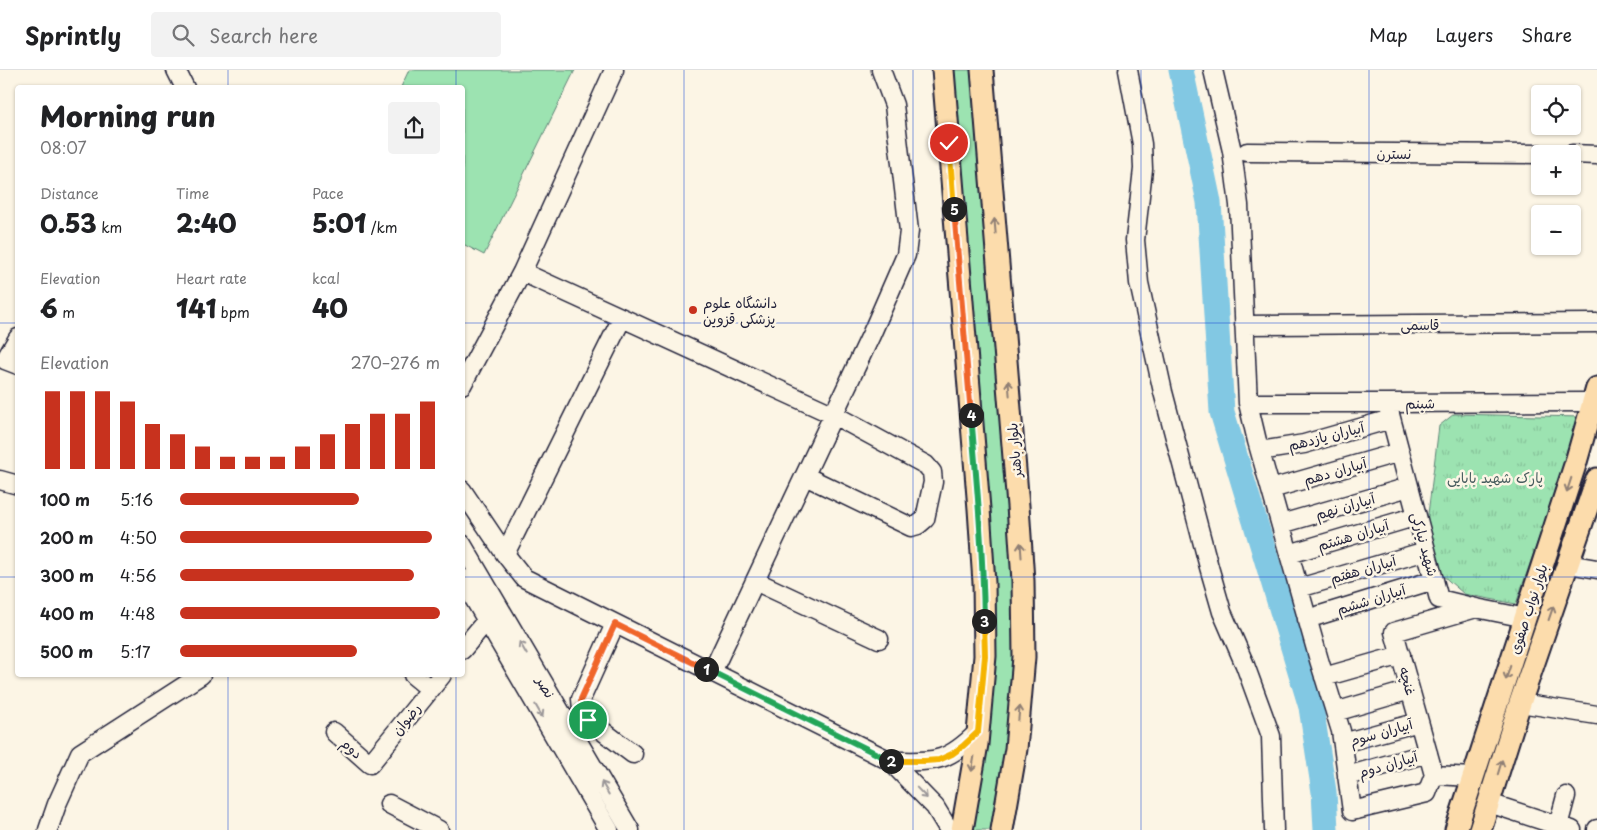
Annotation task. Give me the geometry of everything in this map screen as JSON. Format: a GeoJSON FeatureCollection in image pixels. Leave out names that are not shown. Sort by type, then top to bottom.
{"type":"FeatureCollection","features":[{"type":"Feature","properties":{"kind":"main road"},"geometry":{"type":"LineString","coordinates":[[943,70],[984,583],[985,656],[978,732],[962,830]]}},
{"type":"Feature","properties":{"kind":"main road","name":"بلوار باهنر"},"geometry":{"type":"LineString","coordinates":[[982,70],[1018,496],[1023,591],[1024,658],[1016,749],[1002,830]]}},
{"type":"Feature","properties":{"kind":"main road","name":"بلوار نواب صفوی"},"geometry":{"type":"LineString","coordinates":[[1456,830],[1576,462],[1595,395]]}},
{"type":"Feature","properties":{"kind":"main road"},"geometry":{"type":"LineString","coordinates":[[1576,462],[1597,473]]}},
{"type":"Feature","properties":{"kind":"main road","name":"بلوار نواب صفوی"},"geometry":{"type":"LineString","coordinates":[[1480,830],[1520,703],[1597,479]]}},
{"type":"Feature","properties":{"kind":"street"},"geometry":{"type":"LineString","coordinates":[[176,70],[184,85]]}},
{"type":"Feature","properties":{"kind":"street"},"geometry":{"type":"LineString","coordinates":[[465,379],[522,272],[614,70]]}},
{"type":"Feature","properties":{"kind":"street"},"geometry":{"type":"LineString","coordinates":[[712,672],[872,335],[906,255],[909,231],[894,105],[881,70]]}},
{"type":"Feature","properties":{"kind":"street"},"geometry":{"type":"LineString","coordinates":[[1128,70],[1142,144],[1143,169],[1135,240],[1139,283],[1165,401],[1211,576],[1222,612],[1271,736],[1274,830]]}},
{"type":"Feature","properties":{"kind":"street"},"geometry":{"type":"LineString","coordinates":[[1213,70],[1232,152],[1239,205],[1248,403],[1343,743],[1352,811],[1427,793],[1434,775],[1474,777]]}},
{"type":"Feature","properties":{"kind":"street","name":"نسترن"},"geometry":{"type":"LineString","coordinates":[[1247,152],[1531,154]]}},
{"type":"Feature","properties":{"kind":"street"},"geometry":{"type":"LineString","coordinates":[[1581,154],[1597,155]]}},
{"type":"Feature","properties":{"kind":"street"},"geometry":{"type":"LineString","coordinates":[[522,272],[834,415],[926,465],[932,472],[933,482],[925,519],[918,525],[911,527],[805,476]]}},
{"type":"Feature","properties":{"kind":"street"},"geometry":{"type":"LineString","coordinates":[[505,554],[622,318]]}},
{"type":"Feature","properties":{"kind":"street","name":"قاسمی"},"geometry":{"type":"LineString","coordinates":[[1244,325],[1597,322]]}},
{"type":"Feature","properties":{"kind":"street"},"geometry":{"type":"LineString","coordinates":[[15,343],[5,360],[15,364]]}},
{"type":"Feature","properties":{"kind":"street","name":"شبنم"},"geometry":{"type":"LineString","coordinates":[[1248,403],[1389,411],[1595,395]]}},
{"type":"Feature","properties":{"kind":"street","name":"آبیاران یازدهم"},"geometry":{"type":"LineString","coordinates":[[1260,450],[1304,444],[1389,411]]}},
{"type":"Feature","properties":{"kind":"street","name":"شهید نیارکی"},"geometry":{"type":"LineString","coordinates":[[1389,411],[1439,599],[1526,618]]}},
{"type":"Feature","properties":{"kind":"street","name":"آبیاران دهم"},"geometry":{"type":"LineString","coordinates":[[1271,489],[1400,452]]}},
{"type":"Feature","properties":{"kind":"street"},"geometry":{"type":"LineString","coordinates":[[0,480],[15,485]]}},
{"type":"Feature","properties":{"kind":"street","name":"آبیاران نهم"},"geometry":{"type":"LineString","coordinates":[[1281,524],[1410,487]]}},
{"type":"Feature","properties":{"kind":"street"},"geometry":{"type":"LineString","coordinates":[[465,494],[505,554],[524,578],[890,761],[935,807],[949,830]]}},
{"type":"Feature","properties":{"kind":"street","name":"آبیاران هشتم"},"geometry":{"type":"LineString","coordinates":[[1289,554],[1417,516]]}},
{"type":"Feature","properties":{"kind":"street","name":"نصر"},"geometry":{"type":"LineString","coordinates":[[465,549],[630,830]]}},
{"type":"Feature","properties":{"kind":"street","name":"آبیاران هفتم"},"geometry":{"type":"LineString","coordinates":[[1299,588],[1426,551]]}},
{"type":"Feature","properties":{"kind":"street"},"geometry":{"type":"LineString","coordinates":[[1568,564],[1597,569]]}},
{"type":"Feature","properties":{"kind":"street"},"geometry":{"type":"LineString","coordinates":[[755,580],[878,639]]}},
{"type":"Feature","properties":{"kind":"street","name":"آبیاران ششم"},"geometry":{"type":"LineString","coordinates":[[1307,619],[1434,580]]}},
{"type":"Feature","properties":{"kind":"street","name":"نصر"},"geometry":{"type":"LineString","coordinates":[[465,583],[606,829]]}},
{"type":"Feature","properties":{"kind":"street","name":"غنچه"},"geometry":{"type":"LineString","coordinates":[[1434,775],[1394,632],[1476,608]]}},
{"type":"Feature","properties":{"kind":"street"},"geometry":{"type":"LineString","coordinates":[[465,646],[486,621]]}},
{"type":"Feature","properties":{"kind":"street"},"geometry":{"type":"LineString","coordinates":[[615,624],[581,699],[582,710],[588,720],[633,754]]}},
{"type":"Feature","properties":{"kind":"street"},"geometry":{"type":"LineString","coordinates":[[1324,676],[1401,655]]}},
{"type":"Feature","properties":{"kind":"street"},"geometry":{"type":"LineString","coordinates":[[48,830],[57,804],[80,753],[198,677]]}},
{"type":"Feature","properties":{"kind":"street"},"geometry":{"type":"LineString","coordinates":[[415,677],[430,689]]}},
{"type":"Feature","properties":{"kind":"street","name":"رضوان"},"geometry":{"type":"LineString","coordinates":[[370,764],[440,677]]}},
{"type":"Feature","properties":{"kind":"street"},"geometry":{"type":"LineString","coordinates":[[1335,712],[1410,690]]}},
{"type":"Feature","properties":{"kind":"street"},"geometry":{"type":"LineString","coordinates":[[1520,703],[1597,715]]}},
{"type":"Feature","properties":{"kind":"street","name":"آبیاران سوم"},"geometry":{"type":"LineString","coordinates":[[1343,743],[1419,722]]}},
{"type":"Feature","properties":{"kind":"street","name":"دوم"},"geometry":{"type":"LineString","coordinates":[[334,732],[370,764]]}},
{"type":"Feature","properties":{"kind":"street"},"geometry":{"type":"LineString","coordinates":[[890,761],[939,760],[952,754],[978,732]]}},
{"type":"Feature","properties":{"kind":"street","name":"آبیاران دوم"},"geometry":{"type":"LineString","coordinates":[[1347,776],[1428,753]]}},
{"type":"Feature","properties":{"kind":"street"},"geometry":{"type":"LineString","coordinates":[[1488,803],[1565,828],[1566,796]]}},
{"type":"Feature","properties":{"kind":"street"},"geometry":{"type":"LineString","coordinates":[[389,804],[439,830]]}},
{"type":"Feature","properties":{"kind":"green space"},"geometry":{"type":"Polygon","coordinates":[[[409,70],[575,70],[484,255],[465,245],[465,85],[402,85],[409,70]]]}},
{"type":"Feature","properties":{"kind":"green space"},"geometry":{"type":"Polygon","coordinates":[[[943,70],[982,70],[1023,581],[1002,830],[962,830],[985,656],[943,70]]]}},
{"type":"Feature","properties":{"kind":"green space","name":"پارک شهید بابایی"},"geometry":{"type":"Polygon","coordinates":[[[1454,414],[1581,417],[1516,604],[1464,594],[1441,574],[1426,530],[1439,426],[1454,414]]]}},
{"type":"Feature","properties":{"kind":"waterway"},"geometry":{"type":"LineString","coordinates":[[1181,70],[1209,202],[1222,412],[1311,707],[1324,792],[1326,830]]}},
{"type":"Feature","properties":{"kind":"place","name":"دانشگاه علوم پزشکی قزوین"},"geometry":{"type":"Point","coordinates":[693,310]}},
{"type":"Feature","properties":{"kind":"route"},"geometry":{"type":"LineString","coordinates":[[588,720],[582,710],[581,699],[615,624],[890,761],[939,760],[952,754],[978,732],[985,656],[984,583],[949,143]]}}]}
